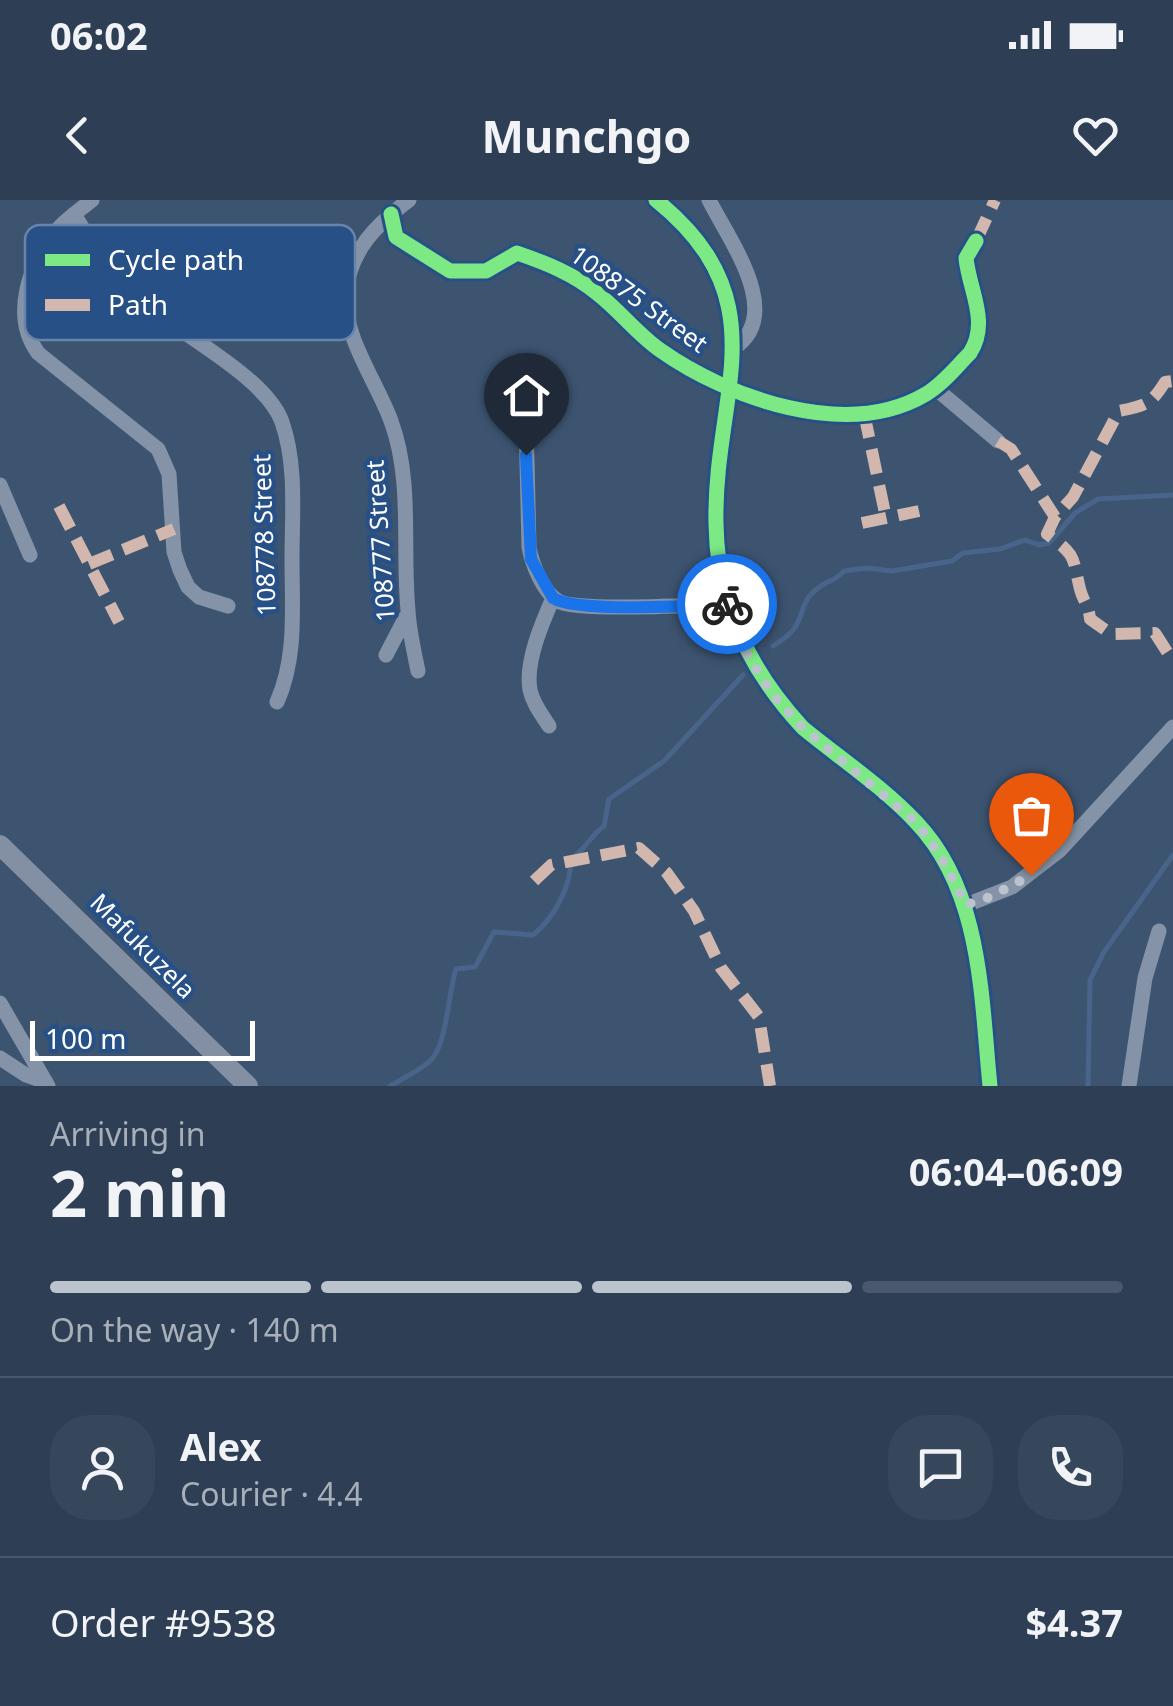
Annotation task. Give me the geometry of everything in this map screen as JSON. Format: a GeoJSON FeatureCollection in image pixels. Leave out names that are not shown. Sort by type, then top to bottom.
{"type":"FeatureCollection","features":[{"type":"Feature","properties":{"kind":"main road","name":"Mafukuzela"},"geometry":{"type":"LineString","coordinates":[[0,844],[248,1086]]}},
{"type":"Feature","properties":{"kind":"street"},"geometry":{"type":"LineString","coordinates":[[60,225],[92,200]]}},
{"type":"Feature","properties":{"kind":"street","name":"108777 Street"},"geometry":{"type":"LineString","coordinates":[[355,263],[362,245],[390,214],[409,200]]}},
{"type":"Feature","properties":{"kind":"street"},"geometry":{"type":"LineString","coordinates":[[656,200],[690,231],[718,274],[728,300],[734,348],[716,503],[718,552],[729,604],[746,652],[772,694],[803,728],[918,824],[940,855],[966,905],[990,1086]]}},
{"type":"Feature","properties":{"kind":"street"},"geometry":{"type":"LineString","coordinates":[[709,200],[750,281],[756,309],[746,340],[734,348]]}},
{"type":"Feature","properties":{"kind":"street","name":"108778 Street"},"geometry":{"type":"LineString","coordinates":[[74,214],[82,225]]}},
{"type":"Feature","properties":{"kind":"street","name":"108875 Street"},"geometry":{"type":"LineString","coordinates":[[390,214],[396,236],[450,271],[486,271],[517,253],[558,268],[584,283],[656,347],[690,369],[730,388],[798,410],[831,413],[889,409],[935,388]]}},
{"type":"Feature","properties":{"kind":"street"},"geometry":{"type":"LineString","coordinates":[[976,241],[966,262],[978,308],[978,335],[970,353],[935,388],[998,441]]}},
{"type":"Feature","properties":{"kind":"street"},"geometry":{"type":"LineString","coordinates":[[25,305],[25,332]]}},
{"type":"Feature","properties":{"kind":"street","name":"108777 Street"},"geometry":{"type":"LineString","coordinates":[[355,339],[380,393],[399,448],[408,613],[418,671]]}},
{"type":"Feature","properties":{"kind":"street"},"geometry":{"type":"LineString","coordinates":[[30,340],[38,353],[158,449],[169,474],[174,552],[180,570],[188,587],[199,597],[228,606]]}},
{"type":"Feature","properties":{"kind":"street","name":"108778 Street"},"geometry":{"type":"LineString","coordinates":[[193,340],[252,383],[280,417],[292,479],[292,628],[289,672],[277,702]]}},
{"type":"Feature","properties":{"kind":"street"},"geometry":{"type":"LineString","coordinates":[[526,418],[529,547],[535,568],[553,598],[574,605],[729,604]]}},
{"type":"Feature","properties":{"kind":"street"},"geometry":{"type":"LineString","coordinates":[[0,485],[30,555]]}},
{"type":"Feature","properties":{"kind":"street"},"geometry":{"type":"LineString","coordinates":[[549,726],[530,686],[539,636],[553,598]]}},
{"type":"Feature","properties":{"kind":"street"},"geometry":{"type":"LineString","coordinates":[[386,655],[408,613]]}},
{"type":"Feature","properties":{"kind":"street"},"geometry":{"type":"LineString","coordinates":[[966,905],[1012,887],[1060,850],[1173,727]]}},
{"type":"Feature","properties":{"kind":"street"},"geometry":{"type":"LineString","coordinates":[[1129,1086],[1145,978],[1159,931]]}},
{"type":"Feature","properties":{"kind":"street"},"geometry":{"type":"LineString","coordinates":[[0,1002],[47,1084]]}},
{"type":"Feature","properties":{"kind":"street"},"geometry":{"type":"LineString","coordinates":[[0,1058],[47,1084]]}},
{"type":"Feature","properties":{"kind":"waterway"},"geometry":{"type":"LineString","coordinates":[[773,646],[795,628],[812,593],[844,571],[892,571],[952,561],[963,553],[1000,549],[1025,540],[1039,545],[1049,543],[1075,513],[1098,499],[1173,495]]}},
{"type":"Feature","properties":{"kind":"waterway"},"geometry":{"type":"LineString","coordinates":[[390,1086],[422,1068],[436,1053],[456,969],[475,967],[494,932],[533,935],[541,928],[565,891],[571,859],[604,826],[609,799],[664,761],[743,675]]}},
{"type":"Feature","properties":{"kind":"waterway"},"geometry":{"type":"LineString","coordinates":[[1088,1086],[1090,980],[1104,952],[1173,855]]}},
{"type":"Feature","properties":{"kind":"marked path"},"geometry":{"type":"LineString","coordinates":[[976,241],[995,200]]}},
{"type":"Feature","properties":{"kind":"marked path"},"geometry":{"type":"LineString","coordinates":[[998,441],[1011,449],[1055,517],[1073,497],[1119,411],[1146,403],[1165,382],[1173,381]]}},
{"type":"Feature","properties":{"kind":"marked path"},"geometry":{"type":"LineString","coordinates":[[864,413],[886,518]]}},
{"type":"Feature","properties":{"kind":"marked path"},"geometry":{"type":"LineString","coordinates":[[59,506],[119,622]]}},
{"type":"Feature","properties":{"kind":"marked path"},"geometry":{"type":"LineString","coordinates":[[862,523],[919,511]]}},
{"type":"Feature","properties":{"kind":"marked path"},"geometry":{"type":"LineString","coordinates":[[1055,517],[1047,534],[1072,557],[1090,619],[1111,634],[1155,633],[1173,661]]}},
{"type":"Feature","properties":{"kind":"marked path"},"geometry":{"type":"LineString","coordinates":[[89,564],[174,529]]}},
{"type":"Feature","properties":{"kind":"marked path"},"geometry":{"type":"LineString","coordinates":[[534,881],[551,865],[639,848],[667,873],[694,911],[721,968],[759,1017],[770,1086]]}},
{"type":"Feature","properties":{"kind":"cycle path"},"geometry":{"type":"LineString","coordinates":[[656,200],[695,238],[718,275],[730,313],[732,351],[716,524],[722,581],[730,608],[752,659],[784,706],[803,728],[903,809],[938,850],[954,880],[974,946],[990,1086]]}},
{"type":"Feature","properties":{"kind":"cycle path"},"geometry":{"type":"LineString","coordinates":[[391,214],[396,237],[450,271],[486,271],[517,253],[539,261],[589,287],[652,344],[688,368],[753,397],[825,413],[861,414],[895,408],[932,390],[970,353],[976,341],[978,318],[966,258],[976,241]]}},
{"type":"Feature","properties":{"kind":"way so far"},"geometry":{"type":"LineString","coordinates":[[727,604],[746,652],[772,694],[803,728],[918,824],[952,875],[966,905],[1031,875]]}},
{"type":"Feature","properties":{"kind":"route"},"geometry":{"type":"LineString","coordinates":[[526,455],[531,559],[553,598],[574,605],[727,604]]}}]}
